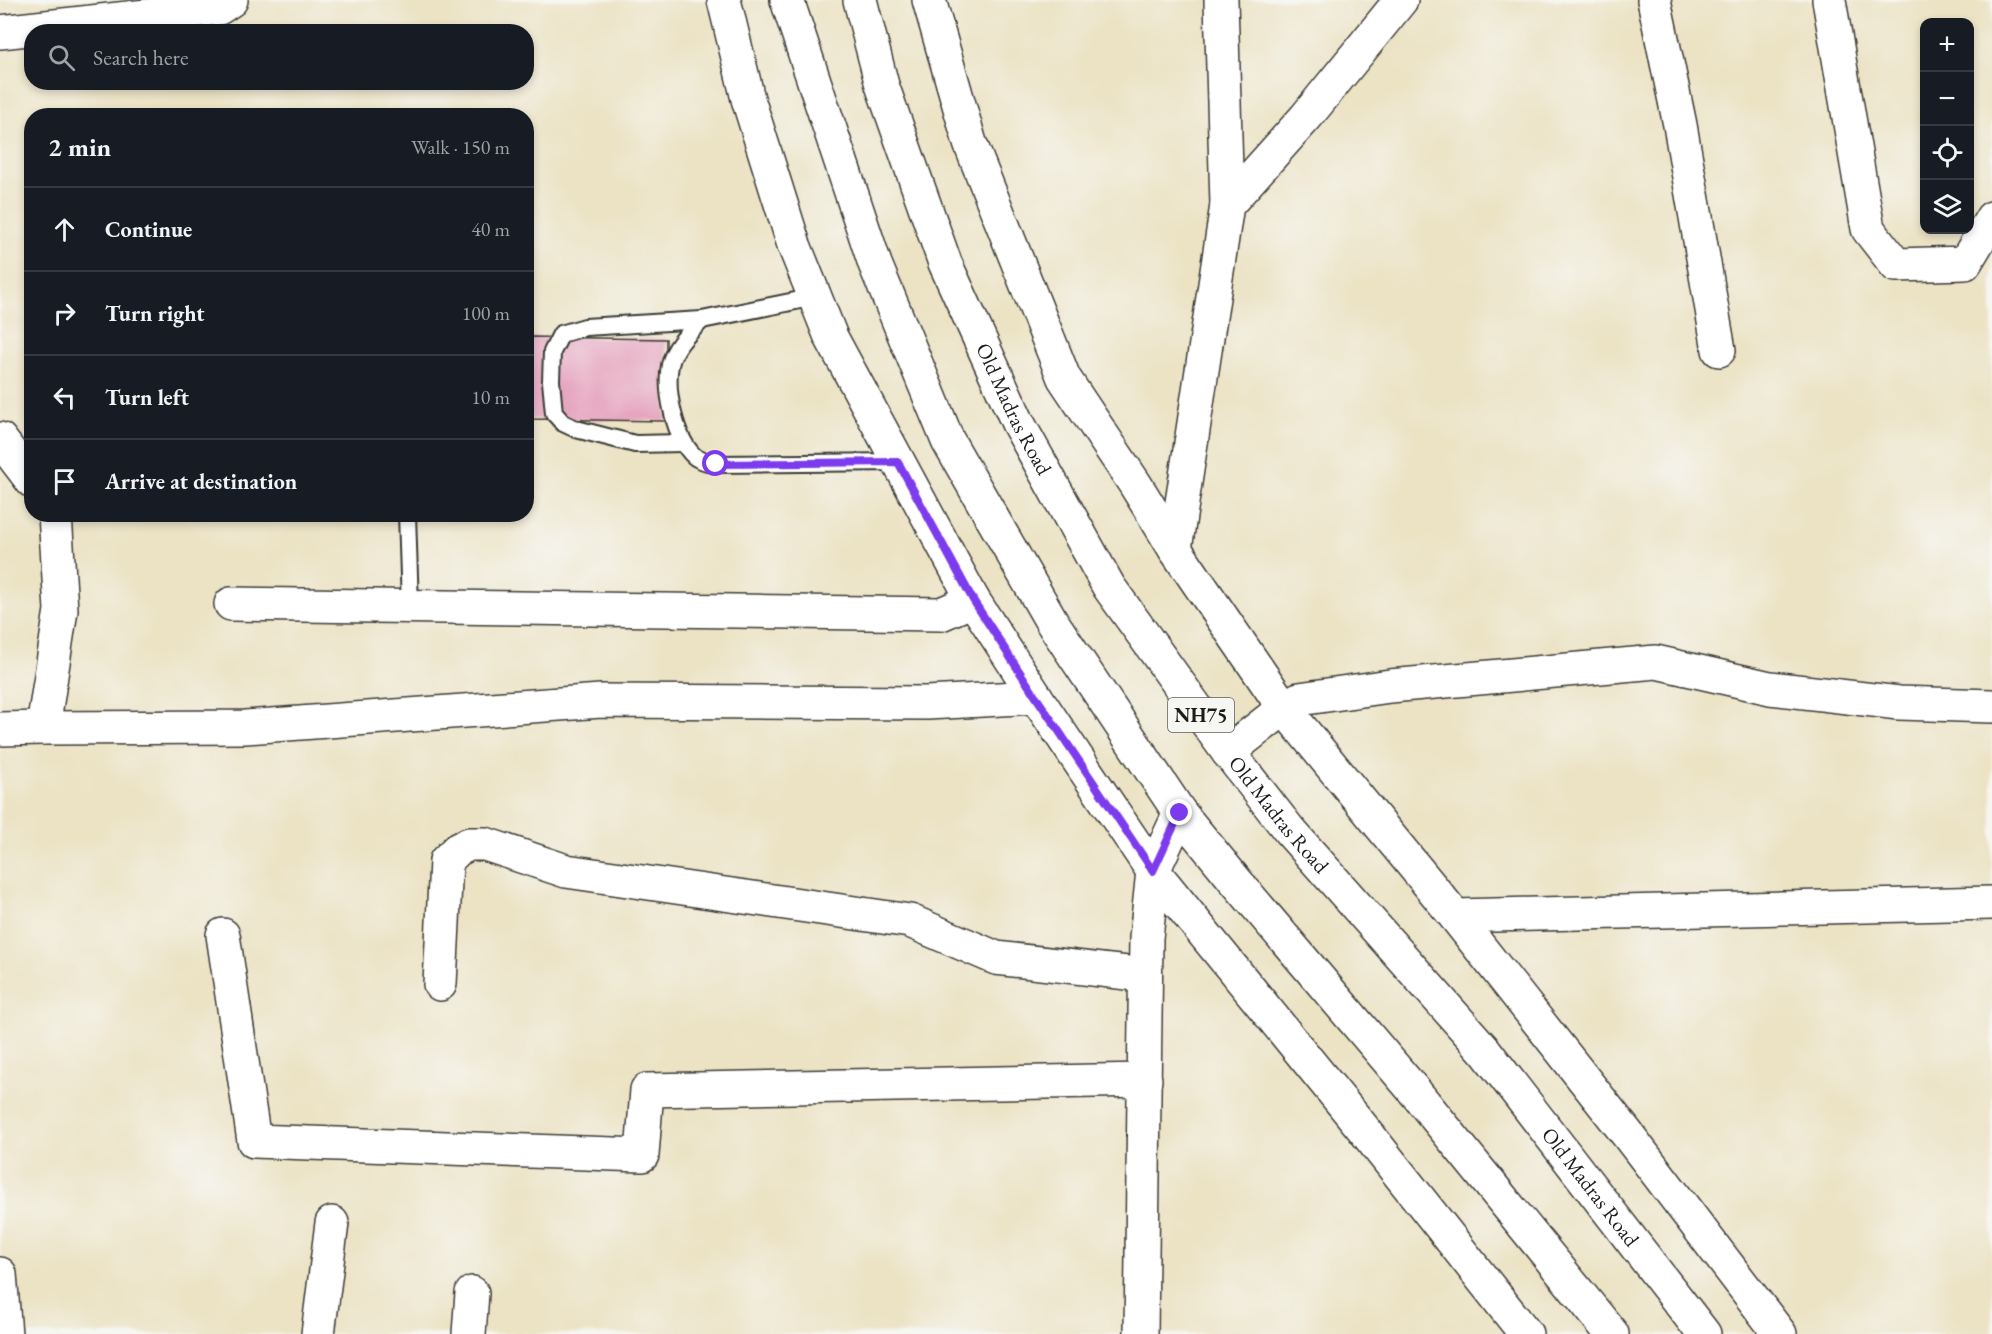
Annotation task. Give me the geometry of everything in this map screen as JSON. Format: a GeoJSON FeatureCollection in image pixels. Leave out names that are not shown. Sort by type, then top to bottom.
{"type":"FeatureCollection","features":[{"type":"Feature","properties":{"kind":"main road"},"geometry":{"type":"LineString","coordinates":[[73,24],[219,8],[231,0]]}},
{"type":"Feature","properties":{"kind":"main road"},"geometry":{"type":"LineString","coordinates":[[724,0],[748,99],[794,245],[831,337],[973,600],[1153,871],[1362,1127],[1526,1334]]}},
{"type":"Feature","properties":{"kind":"main road"},"geometry":{"type":"LineString","coordinates":[[787,0],[875,264],[948,441],[1052,622],[1180,813],[1233,879],[1416,1092],[1612,1334]]}},
{"type":"Feature","properties":{"kind":"main road","name":"Old Madras Road"},"geometry":{"type":"LineString","coordinates":[[860,0],[882,85],[945,263],[1018,423],[1109,587],[1228,753],[1289,830],[1486,1052],[1704,1334]]}},
{"type":"Feature","properties":{"kind":"main road"},"geometry":{"type":"LineString","coordinates":[[929,0],[970,142],[1064,378],[1135,484],[1175,549],[1284,708],[1455,916],[1780,1334]]}},
{"type":"Feature","properties":{"kind":"main road"},"geometry":{"type":"LineString","coordinates":[[1175,549],[1227,205],[1221,0]]}},
{"type":"Feature","properties":{"kind":"main road"},"geometry":{"type":"LineString","coordinates":[[1227,205],[1306,117],[1401,0]]}},
{"type":"Feature","properties":{"kind":"main road"},"geometry":{"type":"LineString","coordinates":[[1654,0],[1680,125],[1719,350]]}},
{"type":"Feature","properties":{"kind":"main road"},"geometry":{"type":"LineString","coordinates":[[1829,0],[1868,229],[1896,265],[1965,263],[1992,218]]}},
{"type":"Feature","properties":{"kind":"main road"},"geometry":{"type":"LineString","coordinates":[[0,32],[24,29]]}},
{"type":"Feature","properties":{"kind":"main road"},"geometry":{"type":"LineString","coordinates":[[0,439],[24,470]]}},
{"type":"Feature","properties":{"kind":"main road"},"geometry":{"type":"LineString","coordinates":[[43,728],[61,610],[56,522]]}},
{"type":"Feature","properties":{"kind":"main road"},"geometry":{"type":"LineString","coordinates":[[231,604],[941,614],[973,600]]}},
{"type":"Feature","properties":{"kind":"main road"},"geometry":{"type":"LineString","coordinates":[[1228,753],[1284,708],[1299,699],[1390,686],[1656,662],[1770,688],[1899,703],[1992,706]]}},
{"type":"Feature","properties":{"kind":"main road"},"geometry":{"type":"LineString","coordinates":[[0,729],[245,727],[601,701],[927,703],[1036,697]]}},
{"type":"Feature","properties":{"kind":"main road"},"geometry":{"type":"LineString","coordinates":[[1141,1334],[1146,938],[1153,871],[1180,813]]}},
{"type":"Feature","properties":{"kind":"main road"},"geometry":{"type":"LineString","coordinates":[[440,984],[446,861],[457,850],[469,844],[485,844],[566,871],[910,921],[996,958],[1145,975]]}},
{"type":"Feature","properties":{"kind":"main road"},"geometry":{"type":"LineString","coordinates":[[1455,916],[1992,903]]}},
{"type":"Feature","properties":{"kind":"main road"},"geometry":{"type":"LineString","coordinates":[[223,935],[254,1141],[642,1155],[647,1090],[1145,1080]]}},
{"type":"Feature","properties":{"kind":"main road"},"geometry":{"type":"LineString","coordinates":[[318,1334],[332,1222]]}},
{"type":"Feature","properties":{"kind":"main road"},"geometry":{"type":"LineString","coordinates":[[0,1274],[5,1334]]}},
{"type":"Feature","properties":{"kind":"main road"},"geometry":{"type":"LineString","coordinates":[[469,1334],[472,1293]]}},
{"type":"Feature","properties":{"kind":"lane"},"geometry":{"type":"LineString","coordinates":[[683,443],[636,444],[576,429],[563,423],[554,412],[551,381],[552,352],[561,334],[585,327],[702,320],[815,297]]}},
{"type":"Feature","properties":{"kind":"lane"},"geometry":{"type":"LineString","coordinates":[[702,320],[683,339],[670,364],[669,400],[683,443],[696,458],[716,464],[898,462]]}},
{"type":"Feature","properties":{"kind":"lane"},"geometry":{"type":"LineString","coordinates":[[407,522],[410,607]]}},
{"type":"Feature","properties":{"kind":"building"},"geometry":{"type":"Polygon","coordinates":[[[534,337],[666,339],[666,421],[534,419],[534,337]]]}},
{"type":"Feature","properties":{"kind":"route"},"geometry":{"type":"LineString","coordinates":[[716,464],[898,462],[973,600],[1153,871],[1180,813]]}}]}
